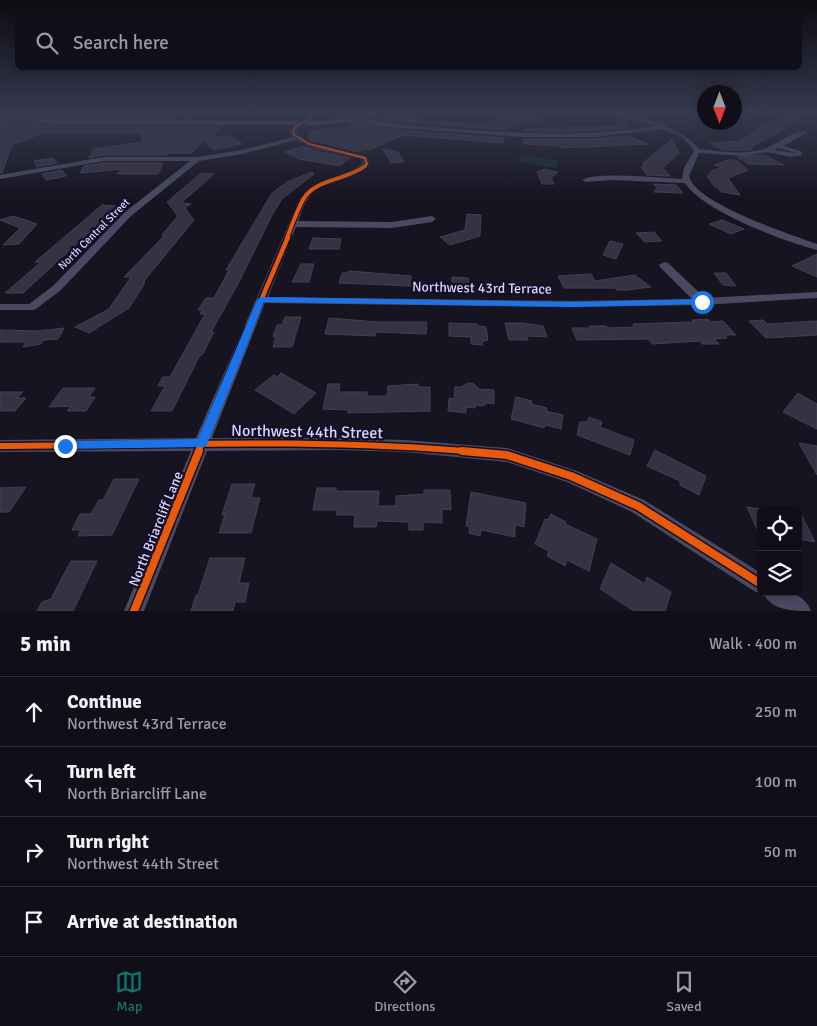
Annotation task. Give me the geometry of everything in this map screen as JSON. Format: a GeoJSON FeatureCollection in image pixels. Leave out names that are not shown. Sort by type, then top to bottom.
{"type":"FeatureCollection","features":[{"type":"Feature","properties":{"kind":"street"},"geometry":{"type":"LineString","coordinates":[[0,177],[104,159],[197,159],[242,152],[287,141]]}},
{"type":"Feature","properties":{"kind":"street","name":"North Briarcliff Lane"},"geometry":{"type":"LineString","coordinates":[[134,611],[304,198],[309,193],[328,183],[361,170],[367,164],[365,158],[356,154],[309,145],[301,141]]}},
{"type":"Feature","properties":{"kind":"street"},"geometry":{"type":"LineString","coordinates":[[689,141],[698,151]]}},
{"type":"Feature","properties":{"kind":"street"},"geometry":{"type":"LineString","coordinates":[[698,151],[732,154],[768,150],[786,141]]}},
{"type":"Feature","properties":{"kind":"street"},"geometry":{"type":"LineString","coordinates":[[768,150],[791,155],[800,154],[777,146]]}},
{"type":"Feature","properties":{"kind":"street"},"geometry":{"type":"LineString","coordinates":[[698,151],[686,174],[686,180],[698,193],[736,215],[771,231],[817,247]]}},
{"type":"Feature","properties":{"kind":"street","name":"North Central Street"},"geometry":{"type":"LineString","coordinates":[[0,307],[32,307],[57,288],[128,214],[197,159]]}},
{"type":"Feature","properties":{"kind":"street"},"geometry":{"type":"LineString","coordinates":[[586,180],[610,178],[686,180]]}},
{"type":"Feature","properties":{"kind":"street"},"geometry":{"type":"LineString","coordinates":[[294,224],[392,224],[432,219]]}},
{"type":"Feature","properties":{"kind":"street"},"geometry":{"type":"LineString","coordinates":[[664,265],[702,302]]}},
{"type":"Feature","properties":{"kind":"street","name":"Northwest 43rd Terrace"},"geometry":{"type":"LineString","coordinates":[[261,300],[573,304],[702,302],[817,295]]}},
{"type":"Feature","properties":{"kind":"street","name":"Northwest 44th Street"},"geometry":{"type":"LineString","coordinates":[[0,446],[376,445],[507,455],[571,476],[638,506],[757,581]]}},
{"type":"Feature","properties":{"kind":"street"},"geometry":{"type":"LineString","coordinates":[[779,596],[801,611]]}},
{"type":"Feature","properties":{"kind":"green space"},"geometry":{"type":"Polygon","coordinates":[[[522,155],[560,161],[555,168],[516,161],[522,155]]]}},
{"type":"Feature","properties":{"kind":"building"},"geometry":{"type":"Polygon","coordinates":[[[0,141],[24,141],[12,145],[2,173],[0,173],[0,141]]]}},
{"type":"Feature","properties":{"kind":"building"},"geometry":{"type":"Polygon","coordinates":[[[143,141],[237,141],[242,144],[214,150],[203,141],[192,153],[104,155],[89,158],[94,149],[143,141]]]}},
{"type":"Feature","properties":{"kind":"building"},"geometry":{"type":"Polygon","coordinates":[[[312,141],[391,141],[369,150],[364,149],[359,152],[312,141]]]}},
{"type":"Feature","properties":{"kind":"building"},"geometry":{"type":"Polygon","coordinates":[[[472,141],[503,141],[503,143],[472,141]]]}},
{"type":"Feature","properties":{"kind":"building"},"geometry":{"type":"Polygon","coordinates":[[[524,141],[639,141],[648,144],[562,148],[560,146],[524,144],[524,141]]]}},
{"type":"Feature","properties":{"kind":"building"},"geometry":{"type":"Polygon","coordinates":[[[670,141],[673,141],[679,153],[663,168],[670,176],[647,175],[641,167],[645,167],[643,163],[670,141]]]}},
{"type":"Feature","properties":{"kind":"building"},"geometry":{"type":"Polygon","coordinates":[[[763,141],[750,148],[753,150],[723,150],[710,143],[763,141]]]}},
{"type":"Feature","properties":{"kind":"building"},"geometry":{"type":"Polygon","coordinates":[[[303,146],[315,151],[350,158],[339,166],[299,159],[285,152],[303,146]]]}},
{"type":"Feature","properties":{"kind":"building"},"geometry":{"type":"Polygon","coordinates":[[[383,149],[398,152],[404,162],[391,163],[383,149]]]}},
{"type":"Feature","properties":{"kind":"building"},"geometry":{"type":"Polygon","coordinates":[[[764,155],[784,165],[749,164],[737,157],[764,155]]]}},
{"type":"Feature","properties":{"kind":"building"},"geometry":{"type":"Polygon","coordinates":[[[53,158],[57,163],[37,167],[34,161],[53,158]]]}},
{"type":"Feature","properties":{"kind":"building"},"geometry":{"type":"Polygon","coordinates":[[[728,160],[736,160],[748,170],[728,178],[740,195],[722,192],[714,186],[707,176],[712,171],[722,167],[714,165],[728,160]]]}},
{"type":"Feature","properties":{"kind":"building"},"geometry":{"type":"Polygon","coordinates":[[[104,163],[163,163],[158,174],[117,174],[123,169],[80,173],[84,166],[104,163]]]}},
{"type":"Feature","properties":{"kind":"building"},"geometry":{"type":"Polygon","coordinates":[[[544,169],[558,172],[551,178],[554,184],[542,184],[537,172],[544,169]]]}},
{"type":"Feature","properties":{"kind":"building"},"geometry":{"type":"Polygon","coordinates":[[[62,170],[66,176],[46,180],[42,174],[62,170]]]}},
{"type":"Feature","properties":{"kind":"building"},"geometry":{"type":"Polygon","coordinates":[[[312,172],[314,174],[282,199],[272,215],[239,282],[211,332],[214,332],[202,355],[200,355],[172,411],[151,411],[165,386],[158,386],[163,377],[170,377],[205,314],[200,314],[202,310],[198,310],[206,298],[214,298],[229,270],[226,270],[272,193],[287,182],[312,172]]]}},
{"type":"Feature","properties":{"kind":"building"},"geometry":{"type":"Polygon","coordinates":[[[201,173],[214,174],[181,203],[191,204],[185,208],[194,220],[144,281],[142,288],[129,308],[89,333],[75,327],[109,309],[131,277],[124,277],[165,235],[162,235],[178,216],[167,202],[201,173]]]}},
{"type":"Feature","properties":{"kind":"building"},"geometry":{"type":"Polygon","coordinates":[[[653,184],[676,185],[683,193],[654,192],[657,187],[653,184]]]}},
{"type":"Feature","properties":{"kind":"building"},"geometry":{"type":"Polygon","coordinates":[[[102,205],[118,206],[23,293],[5,293],[41,262],[35,262],[102,205]]]}},
{"type":"Feature","properties":{"kind":"building"},"geometry":{"type":"Polygon","coordinates":[[[467,214],[481,215],[480,236],[450,245],[440,237],[465,230],[467,214]]]}},
{"type":"Feature","properties":{"kind":"building"},"geometry":{"type":"Polygon","coordinates":[[[13,216],[37,224],[19,244],[3,245],[20,228],[0,220],[13,216]]]}},
{"type":"Feature","properties":{"kind":"building"},"geometry":{"type":"Polygon","coordinates":[[[722,220],[744,229],[731,234],[709,224],[722,220]]]}},
{"type":"Feature","properties":{"kind":"building"},"geometry":{"type":"Polygon","coordinates":[[[654,232],[662,241],[645,242],[636,233],[654,232]]]}},
{"type":"Feature","properties":{"kind":"building"},"geometry":{"type":"Polygon","coordinates":[[[313,238],[341,239],[339,249],[309,249],[313,238]]]}},
{"type":"Feature","properties":{"kind":"building"},"geometry":{"type":"Polygon","coordinates":[[[610,241],[623,244],[616,259],[603,255],[610,241]]]}},
{"type":"Feature","properties":{"kind":"building"},"geometry":{"type":"Polygon","coordinates":[[[817,254],[817,277],[792,266],[817,254]]]}},
{"type":"Feature","properties":{"kind":"building"},"geometry":{"type":"Polygon","coordinates":[[[301,264],[314,264],[309,282],[292,282],[301,264]]]}},
{"type":"Feature","properties":{"kind":"building"},"geometry":{"type":"Polygon","coordinates":[[[349,271],[411,276],[411,286],[339,283],[342,273],[348,273],[349,271]]]}},
{"type":"Feature","properties":{"kind":"building"},"geometry":{"type":"Polygon","coordinates":[[[714,273],[726,273],[736,286],[723,285],[714,273]]]}},
{"type":"Feature","properties":{"kind":"building"},"geometry":{"type":"Polygon","coordinates":[[[591,274],[595,281],[635,275],[651,287],[627,290],[617,290],[615,288],[564,288],[558,276],[591,274]]]}},
{"type":"Feature","properties":{"kind":"building"},"geometry":{"type":"Polygon","coordinates":[[[452,277],[468,278],[469,288],[452,287],[452,277]]]}},
{"type":"Feature","properties":{"kind":"building"},"geometry":{"type":"Polygon","coordinates":[[[285,317],[301,317],[292,347],[273,347],[276,337],[273,337],[277,325],[282,325],[285,317]]]}},
{"type":"Feature","properties":{"kind":"building"},"geometry":{"type":"Polygon","coordinates":[[[329,318],[377,322],[427,322],[426,334],[376,332],[375,336],[325,334],[329,318]]]}},
{"type":"Feature","properties":{"kind":"building"},"geometry":{"type":"Polygon","coordinates":[[[708,319],[711,322],[723,321],[736,335],[725,335],[727,338],[714,339],[719,344],[702,344],[700,341],[652,344],[648,339],[577,340],[572,328],[591,328],[590,326],[606,326],[608,328],[635,327],[633,324],[694,322],[692,320],[708,319]]]}},
{"type":"Feature","properties":{"kind":"building"},"geometry":{"type":"Polygon","coordinates":[[[763,320],[767,324],[817,321],[817,335],[766,338],[749,321],[763,320]]]}},
{"type":"Feature","properties":{"kind":"building"},"geometry":{"type":"Polygon","coordinates":[[[449,323],[477,324],[477,326],[486,327],[488,340],[482,342],[483,345],[471,344],[471,337],[449,336],[449,323]]]}},
{"type":"Feature","properties":{"kind":"building"},"geometry":{"type":"Polygon","coordinates":[[[505,323],[543,326],[547,337],[527,336],[528,340],[509,340],[505,323]]]}},
{"type":"Feature","properties":{"kind":"building"},"geometry":{"type":"Polygon","coordinates":[[[64,328],[58,339],[44,340],[41,344],[23,347],[26,342],[0,342],[0,330],[39,331],[64,328]]]}},
{"type":"Feature","properties":{"kind":"building"},"geometry":{"type":"Polygon","coordinates":[[[281,373],[316,393],[294,414],[255,390],[274,375],[277,377],[281,373]]]}},
{"type":"Feature","properties":{"kind":"building"},"geometry":{"type":"Polygon","coordinates":[[[469,383],[474,384],[479,389],[494,390],[494,404],[475,405],[475,408],[466,407],[466,413],[448,411],[449,398],[454,399],[455,387],[461,387],[469,383]]]}},
{"type":"Feature","properties":{"kind":"building"},"geometry":{"type":"Polygon","coordinates":[[[328,384],[340,384],[339,392],[367,392],[367,396],[387,396],[388,386],[418,384],[418,387],[430,387],[430,411],[348,413],[348,410],[323,409],[328,384]]]}},
{"type":"Feature","properties":{"kind":"building"},"geometry":{"type":"Polygon","coordinates":[[[63,388],[95,388],[89,397],[95,397],[86,411],[67,411],[71,406],[49,407],[63,388]]]}},
{"type":"Feature","properties":{"kind":"building"},"geometry":{"type":"Polygon","coordinates":[[[0,392],[23,392],[17,398],[26,398],[15,411],[0,411],[0,392]]]}},
{"type":"Feature","properties":{"kind":"building"},"geometry":{"type":"Polygon","coordinates":[[[798,393],[817,404],[817,429],[783,412],[798,393]]]}},
{"type":"Feature","properties":{"kind":"building"},"geometry":{"type":"Polygon","coordinates":[[[516,397],[532,401],[531,404],[547,408],[546,411],[563,415],[561,429],[545,425],[544,428],[511,419],[516,397]]]}},
{"type":"Feature","properties":{"kind":"building"},"geometry":{"type":"Polygon","coordinates":[[[589,417],[602,422],[600,427],[634,440],[630,455],[577,435],[580,422],[587,422],[589,417]]]}},
{"type":"Feature","properties":{"kind":"building"},"geometry":{"type":"Polygon","coordinates":[[[799,443],[817,446],[817,475],[799,443]]]}},
{"type":"Feature","properties":{"kind":"building"},"geometry":{"type":"Polygon","coordinates":[[[655,450],[706,476],[699,495],[680,485],[680,481],[647,466],[655,450]]]}},
{"type":"Feature","properties":{"kind":"building"},"geometry":{"type":"Polygon","coordinates":[[[114,479],[139,479],[112,535],[78,536],[81,530],[72,530],[80,514],[91,514],[99,500],[103,500],[114,479]]]}},
{"type":"Feature","properties":{"kind":"building"},"geometry":{"type":"Polygon","coordinates":[[[232,484],[255,484],[251,498],[260,498],[251,533],[219,533],[225,515],[222,515],[232,484]]]}},
{"type":"Feature","properties":{"kind":"building"},"geometry":{"type":"Polygon","coordinates":[[[26,487],[9,512],[0,512],[0,488],[26,487]]]}},
{"type":"Feature","properties":{"kind":"building"},"geometry":{"type":"Polygon","coordinates":[[[317,488],[336,488],[336,491],[379,491],[378,506],[396,506],[396,496],[424,494],[424,490],[450,490],[451,510],[442,509],[442,523],[423,522],[423,530],[409,530],[409,522],[377,521],[376,527],[354,527],[355,515],[336,515],[337,510],[313,510],[317,488]]]}},
{"type":"Feature","properties":{"kind":"building"},"geometry":{"type":"Polygon","coordinates":[[[471,492],[526,503],[524,527],[515,525],[515,537],[481,530],[480,536],[469,533],[470,527],[466,526],[471,492]]]}},
{"type":"Feature","properties":{"kind":"building"},"geometry":{"type":"Polygon","coordinates":[[[747,507],[757,508],[757,529],[747,507]]]}},
{"type":"Feature","properties":{"kind":"building"},"geometry":{"type":"Polygon","coordinates":[[[551,514],[566,522],[565,524],[597,539],[589,571],[567,560],[565,566],[547,556],[549,551],[535,544],[545,519],[548,520],[551,514]]]}},
{"type":"Feature","properties":{"kind":"building"},"geometry":{"type":"Polygon","coordinates":[[[802,516],[815,542],[802,540],[802,516]]]}},
{"type":"Feature","properties":{"kind":"building"},"geometry":{"type":"Polygon","coordinates":[[[210,558],[245,558],[239,583],[249,583],[245,602],[235,602],[233,611],[191,611],[210,558]]]}},
{"type":"Feature","properties":{"kind":"building"},"geometry":{"type":"Polygon","coordinates":[[[71,561],[97,561],[73,611],[37,611],[42,602],[51,599],[71,561]]]}},
{"type":"Feature","properties":{"kind":"building"},"geometry":{"type":"Polygon","coordinates":[[[611,563],[645,584],[647,577],[671,592],[665,611],[634,611],[600,589],[611,563]]]}},
{"type":"Feature","properties":{"kind":"cycle path"},"geometry":{"type":"LineString","coordinates":[[134,611],[236,359],[304,198],[310,191],[352,174],[367,164],[365,158],[318,147],[301,141]]}},
{"type":"Feature","properties":{"kind":"cycle path"},"geometry":{"type":"LineString","coordinates":[[0,446],[336,444],[405,446],[507,455],[571,476],[638,506],[757,581]]}},
{"type":"Feature","properties":{"kind":"route"},"geometry":{"type":"LineString","coordinates":[[65,446],[202,444],[261,300],[573,304],[702,302]]}}]}
